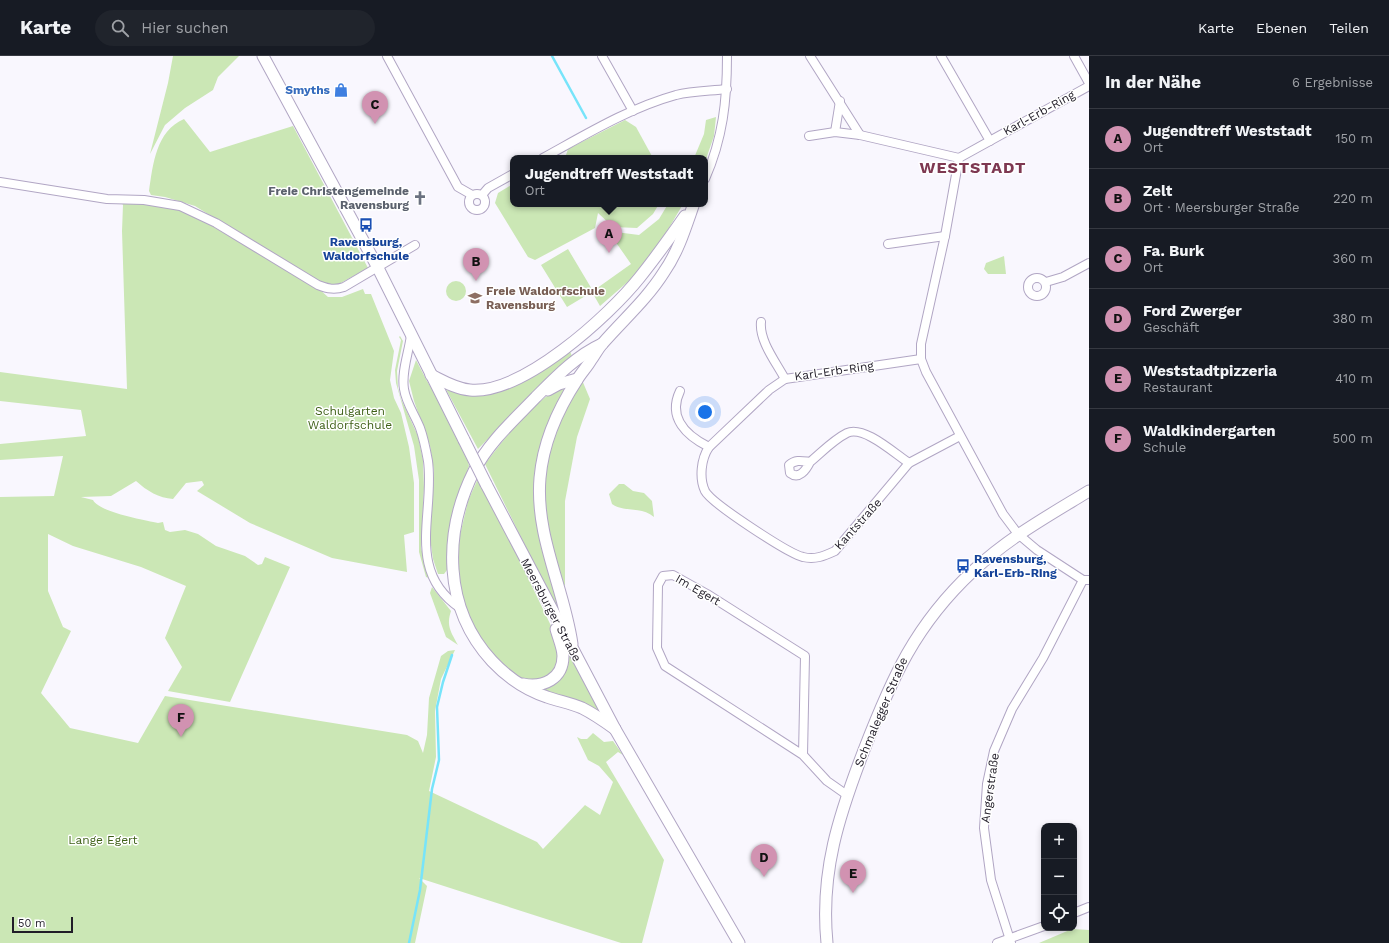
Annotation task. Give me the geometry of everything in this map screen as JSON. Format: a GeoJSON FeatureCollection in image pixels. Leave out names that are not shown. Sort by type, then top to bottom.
{"type":"FeatureCollection","features":[{"type":"Feature","properties":{"kind":"street","name":"Meersburger Straße"},"geometry":{"type":"LineString","coordinates":[[263,56],[378,268],[486,484],[574,654],[615,729],[739,943]]}},
{"type":"Feature","properties":{"kind":"street"},"geometry":{"type":"LineString","coordinates":[[386,56],[458,187],[472,195]]}},
{"type":"Feature","properties":{"kind":"street"},"geometry":{"type":"LineString","coordinates":[[602,56],[629,113]]}},
{"type":"Feature","properties":{"kind":"street"},"geometry":{"type":"LineString","coordinates":[[708,171],[720,140],[727,90],[727,56]]}},
{"type":"Feature","properties":{"kind":"street"},"geometry":{"type":"LineString","coordinates":[[810,56],[840,101],[860,136]]}},
{"type":"Feature","properties":{"kind":"street","name":"Karl-Erb-Ring"},"geometry":{"type":"LineString","coordinates":[[941,56],[990,141]]}},
{"type":"Feature","properties":{"kind":"street"},"geometry":{"type":"LineString","coordinates":[[1074,56],[1089,84]]}},
{"type":"Feature","properties":{"kind":"street","name":"Karl-Erb-Ring"},"geometry":{"type":"LineString","coordinates":[[959,158],[1089,84]]}},
{"type":"Feature","properties":{"kind":"street"},"geometry":{"type":"LineString","coordinates":[[549,155],[629,113],[675,95],[727,90]]}},
{"type":"Feature","properties":{"kind":"street"},"geometry":{"type":"LineString","coordinates":[[834,132],[840,101]]}},
{"type":"Feature","properties":{"kind":"street"},"geometry":{"type":"LineString","coordinates":[[809,136],[834,132],[860,136],[959,158],[945,236],[921,344],[921,359],[926,372],[1003,514],[1018,534],[1037,550],[1086,580]]}},
{"type":"Feature","properties":{"kind":"street"},"geometry":{"type":"LineString","coordinates":[[482,195],[488,188],[510,176]]}},
{"type":"Feature","properties":{"kind":"street"},"geometry":{"type":"LineString","coordinates":[[0,182],[107,199],[144,200],[180,206],[216,223],[318,285],[333,289],[344,286],[378,268],[416,245]]}},
{"type":"Feature","properties":{"kind":"street"},"geometry":{"type":"LineString","coordinates":[[477,193],[482,195],[485,200],[485,205],[482,209],[473,209],[470,206],[469,200],[472,195],[477,193]]}},
{"type":"Feature","properties":{"kind":"street"},"geometry":{"type":"LineString","coordinates":[[574,654],[570,625],[548,556],[543,527],[540,479],[552,429],[577,379],[602,344],[642,302],[664,272],[676,253],[692,207]]}},
{"type":"Feature","properties":{"kind":"street"},"geometry":{"type":"LineString","coordinates":[[431,375],[456,387],[470,390],[483,390],[510,382],[551,358],[581,336],[632,287],[692,207]]}},
{"type":"Feature","properties":{"kind":"street"},"geometry":{"type":"LineString","coordinates":[[888,244],[945,236]]}},
{"type":"Feature","properties":{"kind":"street"},"geometry":{"type":"LineString","coordinates":[[1046,282],[1064,277],[1089,263]]}},
{"type":"Feature","properties":{"kind":"street","name":"Karl-Erb-Ring"},"geometry":{"type":"LineString","coordinates":[[761,322],[760,330],[764,340],[785,379],[921,359]]}},
{"type":"Feature","properties":{"kind":"street"},"geometry":{"type":"LineString","coordinates":[[411,335],[404,375],[404,388],[406,398],[422,434],[428,461],[429,481],[425,537],[428,560],[430,568],[440,589],[448,600],[460,608]]}},
{"type":"Feature","properties":{"kind":"street"},"geometry":{"type":"LineString","coordinates":[[602,344],[591,349],[559,374],[510,422],[495,440],[474,471],[464,497],[457,520],[452,556],[454,583],[460,608],[469,629],[480,646],[498,666],[532,692],[580,707],[598,716],[615,729]]}},
{"type":"Feature","properties":{"kind":"street"},"geometry":{"type":"LineString","coordinates":[[537,396],[558,384],[577,379]]}},
{"type":"Feature","properties":{"kind":"street","name":"Kantstraße"},"geometry":{"type":"LineString","coordinates":[[785,379],[769,390],[709,447],[704,458],[701,474],[705,490],[711,499],[802,557],[822,557],[835,551],[909,463],[960,436]]}},
{"type":"Feature","properties":{"kind":"street"},"geometry":{"type":"LineString","coordinates":[[680,391],[676,403],[679,420],[683,430],[709,447]]}},
{"type":"Feature","properties":{"kind":"street"},"geometry":{"type":"LineString","coordinates":[[810,462],[837,439],[849,432],[861,433],[876,439],[909,463]]}},
{"type":"Feature","properties":{"kind":"street","name":"Schmalegger Straße"},"geometry":{"type":"LineString","coordinates":[[827,943],[825,921],[828,870],[837,827],[847,794],[889,686],[912,643],[933,615],[967,577],[998,548],[1018,534],[1089,491]]}},
{"type":"Feature","properties":{"kind":"street","name":"Im Egert"},"geometry":{"type":"LineString","coordinates":[[803,755],[805,656],[707,594],[673,575],[663,576],[658,585],[657,648],[665,666],[803,755],[827,781],[847,794]]}},
{"type":"Feature","properties":{"kind":"street","name":"Angerstraße"},"geometry":{"type":"LineString","coordinates":[[1011,941],[991,880],[984,828],[988,784],[994,751],[1012,709],[1086,580]]}},
{"type":"Feature","properties":{"kind":"street"},"geometry":{"type":"LineString","coordinates":[[519,683],[533,686],[546,683],[558,673],[562,665],[563,656],[550,607]]}},
{"type":"Feature","properties":{"kind":"street"},"geometry":{"type":"LineString","coordinates":[[1077,912],[1089,907]]}},
{"type":"Feature","properties":{"kind":"street"},"geometry":{"type":"LineString","coordinates":[[997,943],[1011,941],[1041,927]]}},
{"type":"Feature","properties":{"kind":"green space"},"geometry":{"type":"Polygon","coordinates":[[[173,56],[239,56],[218,77],[213,90],[185,108],[165,125],[150,154],[168,83],[173,56]]]}},
{"type":"Feature","properties":{"kind":"green space"},"geometry":{"type":"Polygon","coordinates":[[[716,117],[714,136],[707,155],[695,155],[704,134],[706,120],[716,117]]]}},
{"type":"Feature","properties":{"kind":"green space"},"geometry":{"type":"Polygon","coordinates":[[[184,119],[210,152],[293,126],[368,268],[339,284],[329,286],[316,281],[195,206],[165,197],[151,195],[149,191],[152,170],[158,149],[167,132],[175,124],[184,119]]]}},
{"type":"Feature","properties":{"kind":"green space"},"geometry":{"type":"Polygon","coordinates":[[[625,120],[636,127],[651,155],[566,155],[568,149],[625,120]]]}},
{"type":"Feature","properties":{"kind":"green space"},"geometry":{"type":"Polygon","coordinates":[[[510,186],[510,207],[657,207],[653,214],[637,228],[613,227],[598,213],[595,228],[535,260],[528,257],[495,203],[498,193],[510,186]]]}},
{"type":"Feature","properties":{"kind":"green space"},"geometry":{"type":"Polygon","coordinates":[[[121,202],[164,206],[190,213],[318,288],[328,297],[342,297],[363,289],[365,294],[371,294],[394,351],[390,380],[394,398],[401,413],[409,447],[414,483],[414,532],[404,535],[407,572],[332,558],[250,523],[197,491],[204,485],[202,481],[186,483],[173,499],[153,493],[136,481],[111,496],[81,497],[93,500],[104,508],[122,515],[158,523],[163,522],[165,530],[170,532],[185,530],[198,534],[216,546],[245,556],[258,565],[262,564],[265,557],[290,567],[230,702],[168,691],[182,667],[165,638],[186,586],[141,567],[73,546],[48,534],[48,591],[63,627],[71,631],[41,693],[70,728],[138,743],[165,696],[407,735],[418,741],[423,753],[427,735],[429,698],[441,656],[448,651],[455,650],[441,679],[435,711],[436,757],[429,791],[537,842],[543,849],[585,805],[600,815],[613,782],[599,766],[588,760],[577,737],[587,739],[593,733],[604,742],[613,741],[623,755],[618,752],[606,762],[664,860],[642,943],[621,943],[419,878],[427,886],[415,943],[0,943],[0,497],[54,496],[63,456],[0,460],[0,444],[86,436],[81,410],[0,401],[0,372],[127,389],[122,231],[123,205],[121,202]]]}},
{"type":"Feature","properties":{"kind":"green space"},"geometry":{"type":"Polygon","coordinates":[[[666,207],[681,207],[669,228],[638,273],[600,306],[592,292],[567,307],[541,265],[568,249],[593,291],[631,264],[608,231],[639,235],[659,219],[666,207]]]}},
{"type":"Feature","properties":{"kind":"green space"},"geometry":{"type":"Polygon","coordinates":[[[1004,256],[1006,274],[988,274],[984,269],[986,263],[1004,256]]]}},
{"type":"Feature","properties":{"kind":"green space"},"geometry":{"type":"Polygon","coordinates":[[[456,281],[463,284],[466,291],[463,298],[456,301],[449,298],[446,291],[449,284],[456,281]]]}},
{"type":"Feature","properties":{"kind":"green space"},"geometry":{"type":"Polygon","coordinates":[[[400,336],[403,341],[397,371],[398,388],[401,399],[418,436],[423,460],[424,488],[421,548],[429,578],[426,577],[419,552],[419,480],[414,446],[396,383],[395,370],[401,340],[399,337],[400,336]]]}},
{"type":"Feature","properties":{"kind":"green space"},"geometry":{"type":"Polygon","coordinates":[[[570,351],[573,359],[517,410],[478,449],[442,382],[473,391],[484,393],[495,392],[517,385],[570,351]]]}},
{"type":"Feature","properties":{"kind":"green space"},"geometry":{"type":"Polygon","coordinates":[[[416,360],[427,381],[464,440],[469,466],[453,512],[447,570],[444,574],[438,574],[433,559],[430,538],[434,471],[430,446],[414,401],[409,381],[416,360]]]}},
{"type":"Feature","properties":{"kind":"green space"},"geometry":{"type":"Polygon","coordinates":[[[582,380],[590,399],[577,437],[565,501],[565,587],[558,569],[548,532],[544,494],[545,475],[547,456],[552,437],[562,415],[582,380]]]}},
{"type":"Feature","properties":{"kind":"green space"},"geometry":{"type":"Polygon","coordinates":[[[570,384],[538,467],[565,627],[485,464],[512,430],[534,407],[557,389],[570,384]]]}},
{"type":"Feature","properties":{"kind":"green space"},"geometry":{"type":"Polygon","coordinates":[[[479,476],[553,630],[558,655],[556,665],[549,677],[523,681],[500,666],[470,623],[459,588],[458,553],[460,535],[468,501],[479,476]]]}},
{"type":"Feature","properties":{"kind":"green space"},"geometry":{"type":"Polygon","coordinates":[[[619,484],[624,484],[633,491],[644,493],[652,501],[654,517],[638,510],[617,507],[612,504],[609,494],[619,484]]]}},
{"type":"Feature","properties":{"kind":"green space"},"geometry":{"type":"Polygon","coordinates":[[[432,587],[451,611],[449,625],[458,645],[446,637],[430,593],[432,587]]]}},
{"type":"Feature","properties":{"kind":"green space"},"geometry":{"type":"Polygon","coordinates":[[[567,651],[601,714],[538,691],[557,682],[561,677],[566,666],[567,651]]]}},
{"type":"Feature","properties":{"kind":"green space"},"geometry":{"type":"Polygon","coordinates":[[[1077,929],[1089,930],[1089,943],[1039,943],[1067,931],[1077,931],[1077,929]]]}},
{"type":"Feature","properties":{"kind":"waterway"},"geometry":{"type":"LineString","coordinates":[[552,56],[586,118]]}},
{"type":"Feature","properties":{"kind":"waterway"},"geometry":{"type":"LineString","coordinates":[[409,943],[420,890],[432,789],[439,760],[437,707],[452,655]]}},
{"type":"Feature","properties":{"kind":"place","name":"Smyths"},"geometry":{"type":"Point","coordinates":[341,90]}},
{"type":"Feature","properties":{"kind":"place","name":"Fa. Burk"},"geometry":{"type":"Point","coordinates":[375,124]}},
{"type":"Feature","properties":{"kind":"place","name":"Freie Christengemeinde Ravensburg"},"geometry":{"type":"Point","coordinates":[420,198]}},
{"type":"Feature","properties":{"kind":"place","name":"Ravensburg, Waldorfschule"},"geometry":{"type":"Point","coordinates":[366,225]}},
{"type":"Feature","properties":{"kind":"place","name":"Jugendtreff Weststadt"},"geometry":{"type":"Point","coordinates":[609,253]}},
{"type":"Feature","properties":{"kind":"place","name":"Zelt"},"geometry":{"type":"Point","coordinates":[476,281]}},
{"type":"Feature","properties":{"kind":"place","name":"Freie Waldorfschule Ravensburg"},"geometry":{"type":"Point","coordinates":[475,298]}},
{"type":"Feature","properties":{"kind":"place","name":"Ravensburg, Karl-Erb-Ring"},"geometry":{"type":"Point","coordinates":[963,566]}},
{"type":"Feature","properties":{"kind":"place","name":"Waldkindergarten"},"geometry":{"type":"Point","coordinates":[181,737]}},
{"type":"Feature","properties":{"kind":"place","name":"Ford Zwerger"},"geometry":{"type":"Point","coordinates":[764,877]}},
{"type":"Feature","properties":{"kind":"place","name":"Weststadtpizzeria"},"geometry":{"type":"Point","coordinates":[853,893]}},
{"type":"Feature","properties":{"kind":"district","name":"WESTSTADT"},"geometry":{"type":"Point","coordinates":[973,167]}},
{"type":"Feature","properties":{"kind":"park label","name":"Schulgarten Waldorfschule"},"geometry":{"type":"Point","coordinates":[350,418]}},
{"type":"Feature","properties":{"kind":"park label","name":"Lange Egert"},"geometry":{"type":"Point","coordinates":[103,840]}}]}
